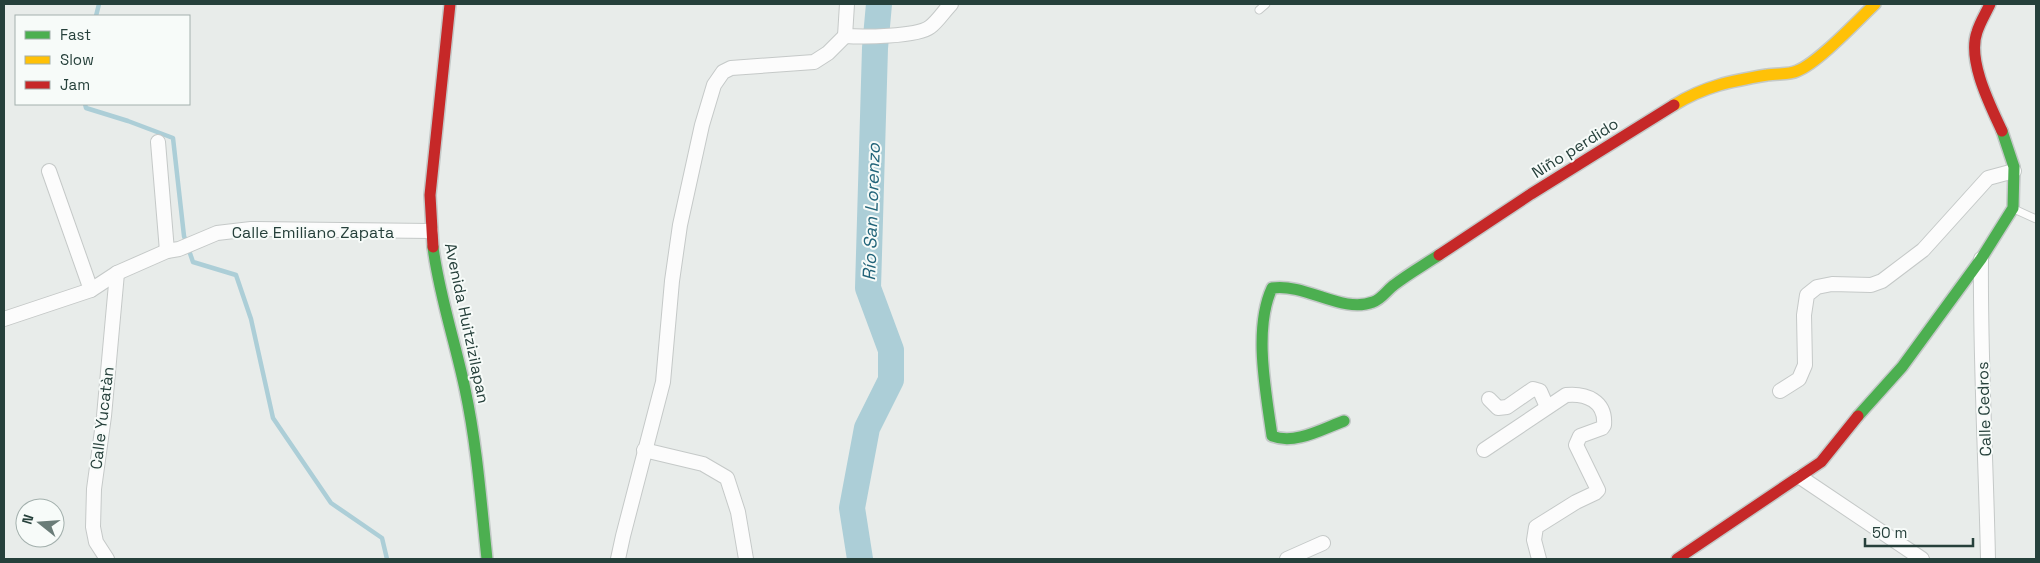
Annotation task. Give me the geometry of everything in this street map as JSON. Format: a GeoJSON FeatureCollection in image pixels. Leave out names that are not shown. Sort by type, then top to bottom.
{"type":"FeatureCollection","features":[{"type":"Feature","properties":{"kind":"street","name":"Avenida Huitzizilapan"},"geometry":{"type":"LineString","coordinates":[[450,4],[430,194],[431,231],[436,269],[466,389],[476,454],[487,559]]}},
{"type":"Feature","properties":{"kind":"street"},"geometry":{"type":"LineString","coordinates":[[618,559],[644,450],[663,382],[672,281],[680,225],[702,125],[714,85],[723,72],[732,68],[814,62],[828,53],[845,36],[847,4]]}},
{"type":"Feature","properties":{"kind":"street"},"geometry":{"type":"LineString","coordinates":[[845,36],[860,37],[917,33],[929,28],[950,4]]}},
{"type":"Feature","properties":{"kind":"street","name":"Niño perdido"},"geometry":{"type":"LineString","coordinates":[[1344,421],[1294,439],[1282,441],[1272,436],[1267,403],[1264,344],[1265,302],[1272,288],[1278,286],[1290,287],[1345,302],[1363,304],[1375,302],[1392,286],[1465,240],[1532,194],[1694,93],[1720,83],[1770,74],[1796,72],[1810,64],[1843,36],[1875,4]]}},
{"type":"Feature","properties":{"kind":"street"},"geometry":{"type":"LineString","coordinates":[[1677,559],[1821,462],[1862,411],[1902,367],[1981,259],[2013,208],[2014,171],[2008,145],[1984,91],[1975,54],[1976,33],[1990,4]]}},
{"type":"Feature","properties":{"kind":"street"},"geometry":{"type":"LineString","coordinates":[[158,142],[173,250]]}},
{"type":"Feature","properties":{"kind":"street"},"geometry":{"type":"LineString","coordinates":[[49,170],[91,290]]}},
{"type":"Feature","properties":{"kind":"street"},"geometry":{"type":"LineString","coordinates":[[1780,392],[1798,379],[1805,365],[1804,314],[1807,295],[1817,287],[1832,284],[1871,285],[1882,282],[1923,250],[1988,178],[2014,171]]}},
{"type":"Feature","properties":{"kind":"street","name":"Calle Emiliano Zapata"},"geometry":{"type":"LineString","coordinates":[[4,319],[91,290],[116,273],[217,233],[251,229],[431,231]]}},
{"type":"Feature","properties":{"kind":"street","name":"Calle Cedros"},"geometry":{"type":"LineString","coordinates":[[1981,259],[1981,334],[1985,414],[1988,559]]}},
{"type":"Feature","properties":{"kind":"street","name":"Calle Yucatàn"},"geometry":{"type":"LineString","coordinates":[[107,559],[96,542],[93,526],[93,508],[104,416],[116,273]]}},
{"type":"Feature","properties":{"kind":"street"},"geometry":{"type":"LineString","coordinates":[[1489,400],[1498,408],[1507,407],[1533,389],[1540,391],[1547,407]]}},
{"type":"Feature","properties":{"kind":"street"},"geometry":{"type":"LineString","coordinates":[[1484,450],[1566,395],[1580,394],[1592,398],[1599,406],[1604,416],[1604,425],[1602,428],[1580,436],[1576,445],[1598,490],[1536,527],[1534,540],[1540,559]]}},
{"type":"Feature","properties":{"kind":"street"},"geometry":{"type":"LineString","coordinates":[[644,450],[703,464],[727,478],[738,512],[746,559]]}},
{"type":"Feature","properties":{"kind":"street"},"geometry":{"type":"LineString","coordinates":[[1800,477],[1922,559]]}},
{"type":"Feature","properties":{"kind":"street"},"geometry":{"type":"LineString","coordinates":[[1287,559],[1323,543]]}},
{"type":"Feature","properties":{"kind":"lane"},"geometry":{"type":"LineString","coordinates":[[1259,10],[1266,4]]}},
{"type":"Feature","properties":{"kind":"lane"},"geometry":{"type":"LineString","coordinates":[[2013,208],[2036,219]]}},
{"type":"Feature","properties":{"kind":"waterway"},"geometry":{"type":"LineString","coordinates":[[96,15],[99,4]]}},
{"type":"Feature","properties":{"kind":"waterway","name":"Río San Lorenzo"},"geometry":{"type":"LineString","coordinates":[[860,559],[852,508],[867,428],[891,380],[891,350],[868,288],[875,48],[879,4]]}},
{"type":"Feature","properties":{"kind":"waterway"},"geometry":{"type":"LineString","coordinates":[[85,105],[86,108],[173,138],[184,236],[193,262],[236,275],[251,319],[273,418],[331,503],[382,538],[387,559]]}},
{"type":"Feature","properties":{"kind":"traffic: fast"},"geometry":{"type":"LineString","coordinates":[[1858,416],[1902,367],[1981,259],[2013,208],[2014,167],[2002,131]]}},
{"type":"Feature","properties":{"kind":"traffic: fast"},"geometry":{"type":"LineString","coordinates":[[433,247],[439,283],[461,371],[473,431],[487,559]]}},
{"type":"Feature","properties":{"kind":"traffic: fast"},"geometry":{"type":"LineString","coordinates":[[1344,421],[1318,432],[1290,439],[1272,436],[1264,381],[1262,341],[1266,304],[1272,288],[1298,290],[1336,302],[1361,305],[1379,299],[1399,281],[1439,255]]}},
{"type":"Feature","properties":{"kind":"traffic: slow"},"geometry":{"type":"LineString","coordinates":[[1674,105],[1697,93],[1719,85],[1771,74],[1790,73],[1806,67],[1848,31],[1875,4]]}},
{"type":"Feature","properties":{"kind":"traffic: jam"},"geometry":{"type":"LineString","coordinates":[[433,247],[430,195],[450,4]]}},
{"type":"Feature","properties":{"kind":"traffic: jam"},"geometry":{"type":"LineString","coordinates":[[1990,4],[1977,32],[1975,56],[1981,82],[2002,131]]}},
{"type":"Feature","properties":{"kind":"traffic: jam"},"geometry":{"type":"LineString","coordinates":[[1439,255],[1531,194],[1674,105]]}},
{"type":"Feature","properties":{"kind":"traffic: jam"},"geometry":{"type":"LineString","coordinates":[[1677,559],[1821,462],[1858,416]]}}]}
